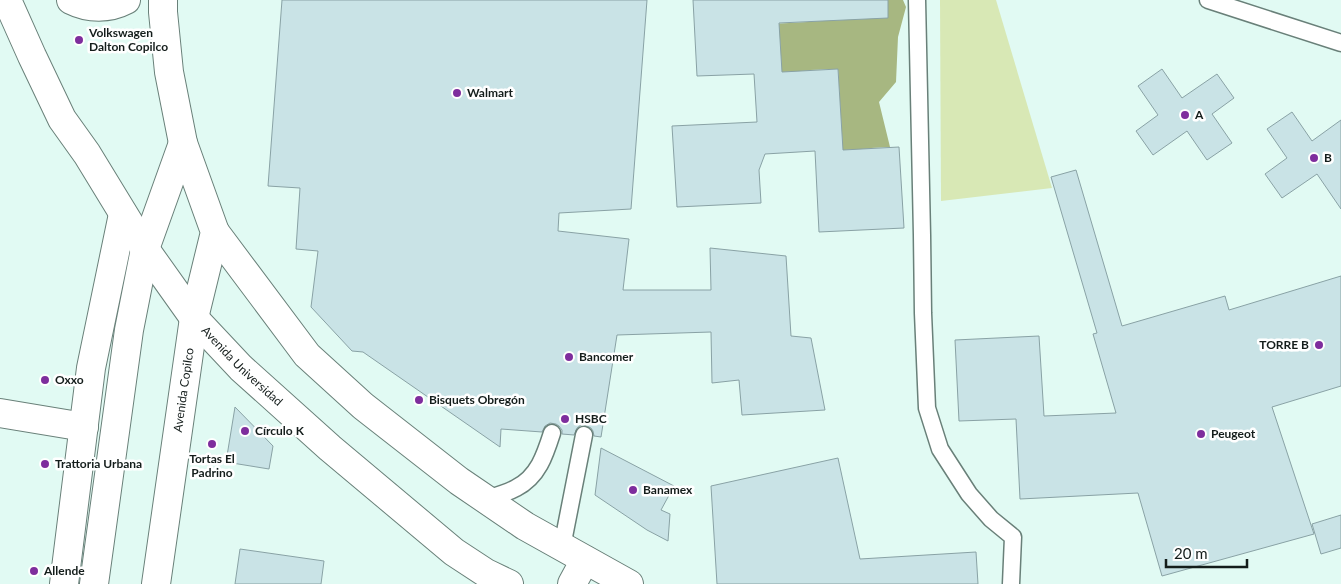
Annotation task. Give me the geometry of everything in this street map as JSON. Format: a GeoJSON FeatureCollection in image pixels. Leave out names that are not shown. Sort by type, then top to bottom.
{"type":"FeatureCollection","features":[{"type":"Feature","properties":{"kind":"main road","name":"Avenida Universidad"},"geometry":{"type":"LineString","coordinates":[[7,0],[62,119],[87,154],[145,249],[194,318],[241,368],[330,448],[454,552],[486,573],[509,584]]}},
{"type":"Feature","properties":{"kind":"main road"},"geometry":{"type":"LineString","coordinates":[[71,0],[101,7],[112,6],[126,0]]}},
{"type":"Feature","properties":{"kind":"main road"},"geometry":{"type":"LineString","coordinates":[[163,0],[169,72],[183,143],[215,232],[307,355],[363,406],[459,481],[525,526],[629,584]]}},
{"type":"Feature","properties":{"kind":"main road"},"geometry":{"type":"LineString","coordinates":[[94,584],[129,330],[145,249],[183,143]]}},
{"type":"Feature","properties":{"kind":"main road"},"geometry":{"type":"LineString","coordinates":[[64,584],[91,368],[123,214]]}},
{"type":"Feature","properties":{"kind":"main road","name":"Avenida Copilco"},"geometry":{"type":"LineString","coordinates":[[156,584],[194,318],[215,232]]}},
{"type":"Feature","properties":{"kind":"main road"},"geometry":{"type":"LineString","coordinates":[[0,413],[84,427]]}},
{"type":"Feature","properties":{"kind":"main road"},"geometry":{"type":"LineString","coordinates":[[572,584],[573,553]]}},
{"type":"Feature","properties":{"kind":"lane"},"geometry":{"type":"LineString","coordinates":[[917,0],[923,313],[927,408],[940,449],[969,494],[991,520],[1013,537],[1011,584]]}},
{"type":"Feature","properties":{"kind":"lane"},"geometry":{"type":"LineString","coordinates":[[1208,0],[1341,43]]}},
{"type":"Feature","properties":{"kind":"lane"},"geometry":{"type":"LineString","coordinates":[[486,499],[516,488],[532,477],[543,461],[552,433]]}},
{"type":"Feature","properties":{"kind":"lane"},"geometry":{"type":"LineString","coordinates":[[573,553],[584,435]]}},
{"type":"Feature","properties":{"kind":"green space"},"geometry":{"type":"Polygon","coordinates":[[[863,0],[903,0],[906,7],[898,37],[896,82],[879,102],[890,147],[871,148],[871,161],[843,162],[838,69],[810,70],[782,84],[755,25],[807,22],[863,0]]]}},
{"type":"Feature","properties":{"kind":"green space"},"geometry":{"type":"Polygon","coordinates":[[[940,0],[996,0],[1052,188],[941,201],[940,0]]]}},
{"type":"Feature","properties":{"kind":"building","name":"Walmart"},"geometry":{"type":"Polygon","coordinates":[[[282,0],[647,0],[631,209],[559,213],[558,231],[629,239],[623,290],[711,290],[710,248],[786,256],[791,336],[811,338],[825,410],[742,415],[739,380],[712,383],[711,332],[617,335],[601,437],[594,436],[591,428],[585,425],[577,428],[574,435],[562,434],[559,426],[550,423],[545,426],[542,432],[501,429],[500,447],[363,352],[352,351],[311,307],[318,251],[296,249],[300,188],[268,186],[282,0]]]}},
{"type":"Feature","properties":{"kind":"building"},"geometry":{"type":"Polygon","coordinates":[[[693,0],[888,0],[888,18],[779,23],[782,72],[838,69],[843,150],[899,147],[904,228],[819,232],[815,151],[765,154],[759,170],[761,203],[677,207],[672,126],[757,122],[754,74],[697,76],[693,0]]]}},
{"type":"Feature","properties":{"kind":"building","name":"A"},"geometry":{"type":"Polygon","coordinates":[[[1162,69],[1182,98],[1217,74],[1234,98],[1212,114],[1232,143],[1207,160],[1187,131],[1153,155],[1136,131],[1158,115],[1138,86],[1162,69]]]}},
{"type":"Feature","properties":{"kind":"building","name":"B"},"geometry":{"type":"Polygon","coordinates":[[[1292,112],[1312,141],[1341,120],[1341,209],[1317,174],[1282,198],[1265,174],[1287,158],[1267,129],[1292,112]]]}},
{"type":"Feature","properties":{"kind":"building"},"geometry":{"type":"Polygon","coordinates":[[[1076,170],[1122,326],[1225,296],[1229,310],[1341,276],[1341,386],[1272,407],[1314,534],[1162,576],[1138,493],[1020,499],[1016,419],[959,421],[955,340],[1039,336],[1044,416],[1116,413],[1093,334],[1097,333],[1051,177],[1076,170]]]}},
{"type":"Feature","properties":{"kind":"building","name":"Círculo K"},"geometry":{"type":"Polygon","coordinates":[[[235,407],[273,446],[269,469],[226,462],[235,407]]]}},
{"type":"Feature","properties":{"kind":"building","name":"Banamex"},"geometry":{"type":"Polygon","coordinates":[[[601,448],[674,486],[661,510],[670,514],[668,541],[647,530],[595,495],[601,448]]]}},
{"type":"Feature","properties":{"kind":"building"},"geometry":{"type":"Polygon","coordinates":[[[838,458],[860,559],[976,552],[978,584],[717,584],[711,486],[838,458]]]}},
{"type":"Feature","properties":{"kind":"building"},"geometry":{"type":"Polygon","coordinates":[[[1341,515],[1341,548],[1321,554],[1312,524],[1341,515]]]}},
{"type":"Feature","properties":{"kind":"building"},"geometry":{"type":"Polygon","coordinates":[[[240,549],[324,561],[321,584],[235,584],[240,549]]]}},
{"type":"Feature","properties":{"kind":"place","name":"Volkswagen Dalton Copilco"},"geometry":{"type":"Point","coordinates":[79,40]}},
{"type":"Feature","properties":{"kind":"place","name":"Walmart"},"geometry":{"type":"Point","coordinates":[457,93]}},
{"type":"Feature","properties":{"kind":"place","name":"A"},"geometry":{"type":"Point","coordinates":[1185,115]}},
{"type":"Feature","properties":{"kind":"place","name":"B"},"geometry":{"type":"Point","coordinates":[1314,158]}},
{"type":"Feature","properties":{"kind":"place","name":"TORRE B"},"geometry":{"type":"Point","coordinates":[1319,345]}},
{"type":"Feature","properties":{"kind":"place","name":"Bancomer"},"geometry":{"type":"Point","coordinates":[569,357]}},
{"type":"Feature","properties":{"kind":"place","name":"Oxxo"},"geometry":{"type":"Point","coordinates":[45,380]}},
{"type":"Feature","properties":{"kind":"place","name":"Bisquets Obregón"},"geometry":{"type":"Point","coordinates":[419,400]}},
{"type":"Feature","properties":{"kind":"place","name":"HSBC"},"geometry":{"type":"Point","coordinates":[565,419]}},
{"type":"Feature","properties":{"kind":"place","name":"Círculo K"},"geometry":{"type":"Point","coordinates":[245,431]}},
{"type":"Feature","properties":{"kind":"place","name":"Peugeot"},"geometry":{"type":"Point","coordinates":[1201,434]}},
{"type":"Feature","properties":{"kind":"place","name":"Tortas El Padrino"},"geometry":{"type":"Point","coordinates":[212,444]}},
{"type":"Feature","properties":{"kind":"place","name":"Trattoria Urbana"},"geometry":{"type":"Point","coordinates":[45,464]}},
{"type":"Feature","properties":{"kind":"place","name":"Banamex"},"geometry":{"type":"Point","coordinates":[633,490]}},
{"type":"Feature","properties":{"kind":"place","name":"Allende"},"geometry":{"type":"Point","coordinates":[34,571]}}]}
